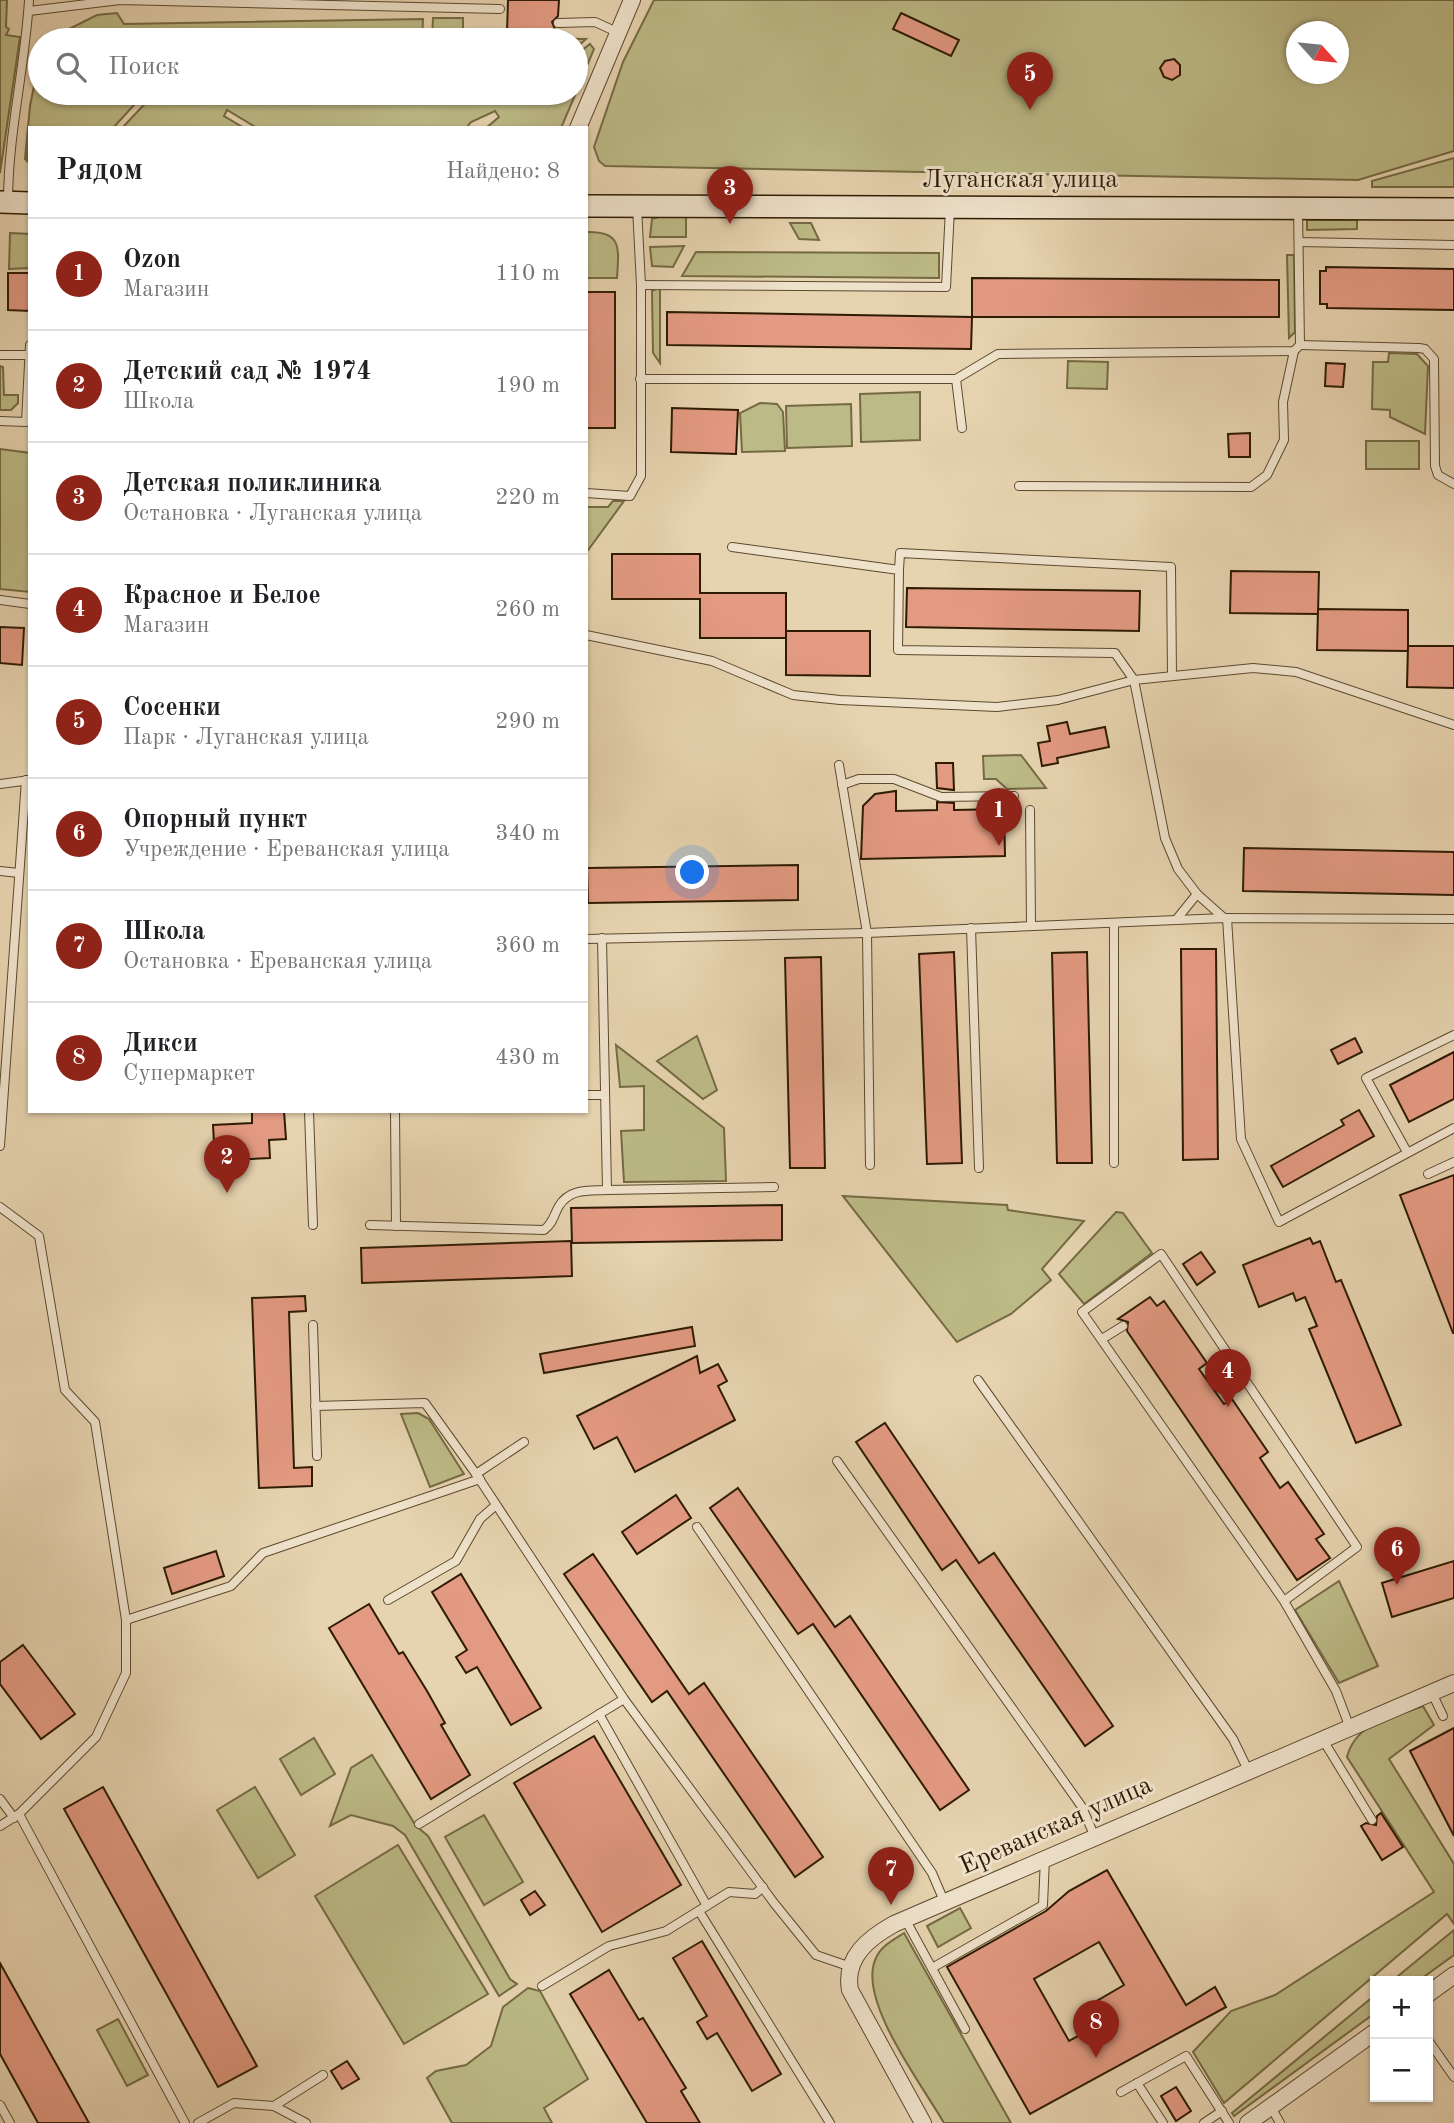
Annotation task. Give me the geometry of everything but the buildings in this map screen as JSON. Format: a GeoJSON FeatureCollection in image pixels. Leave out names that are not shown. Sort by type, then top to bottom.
{"type":"FeatureCollection","features":[{"type":"Feature","properties":{"kind":"main road"},"geometry":{"type":"LineString","coordinates":[[4,202],[28,203]]}},
{"type":"Feature","properties":{"kind":"main road","name":"Луганская улица"},"geometry":{"type":"LineString","coordinates":[[588,206],[1454,209]]}},
{"type":"Feature","properties":{"kind":"street"},"geometry":{"type":"LineString","coordinates":[[588,103],[632,0]]}},
{"type":"Feature","properties":{"kind":"street"},"geometry":{"type":"LineString","coordinates":[[579,126],[587,105]]}},
{"type":"Feature","properties":{"kind":"street","name":"Ереванская улица"},"geometry":{"type":"LineString","coordinates":[[851,1967],[858,1951],[872,1936],[905,1919],[1094,1835],[1454,1683]]}},
{"type":"Feature","properties":{"kind":"street"},"geometry":{"type":"LineString","coordinates":[[851,1967],[849,1982],[853,1998],[921,2122]]}},
{"type":"Feature","properties":{"kind":"street"},"geometry":{"type":"LineString","coordinates":[[1433,1990],[1454,1975]]}},
{"type":"Feature","properties":{"kind":"street"},"geometry":{"type":"LineString","coordinates":[[1248,2123],[1370,2036]]}},
{"type":"Feature","properties":{"kind":"lane"},"geometry":{"type":"LineString","coordinates":[[4,202],[29,0]]}},
{"type":"Feature","properties":{"kind":"lane"},"geometry":{"type":"LineString","coordinates":[[29,12],[120,0],[500,9]]}},
{"type":"Feature","properties":{"kind":"lane"},"geometry":{"type":"LineString","coordinates":[[558,23],[595,23],[617,32]]}},
{"type":"Feature","properties":{"kind":"lane"},"geometry":{"type":"LineString","coordinates":[[588,493],[630,496],[641,476],[641,285],[637,207]]}},
{"type":"Feature","properties":{"kind":"lane"},"geometry":{"type":"LineString","coordinates":[[1019,486],[1251,487],[1267,475],[1284,440],[1283,401],[1297,348],[1298,208]]}},
{"type":"Feature","properties":{"kind":"lane"},"geometry":{"type":"LineString","coordinates":[[641,285],[946,287],[950,209]]}},
{"type":"Feature","properties":{"kind":"lane"},"geometry":{"type":"LineString","coordinates":[[1299,242],[1454,245]]}},
{"type":"Feature","properties":{"kind":"lane"},"geometry":{"type":"LineString","coordinates":[[640,379],[956,379],[998,354],[1419,348],[1431,354],[1434,359],[1435,466],[1438,475],[1454,484]]}},
{"type":"Feature","properties":{"kind":"lane"},"geometry":{"type":"LineString","coordinates":[[0,421],[26,422],[28,352]]}},
{"type":"Feature","properties":{"kind":"lane"},"geometry":{"type":"LineString","coordinates":[[0,355],[27,355]]}},
{"type":"Feature","properties":{"kind":"lane"},"geometry":{"type":"LineString","coordinates":[[956,379],[962,428]]}},
{"type":"Feature","properties":{"kind":"lane"},"geometry":{"type":"LineString","coordinates":[[732,547],[899,570]]}},
{"type":"Feature","properties":{"kind":"lane"},"geometry":{"type":"LineString","coordinates":[[1172,676],[1171,567],[900,554],[898,650],[1115,653],[1134,680],[1156,807],[1165,838],[1178,869],[1197,894],[1225,918],[1241,1139],[1279,1222],[1454,1128]]}},
{"type":"Feature","properties":{"kind":"lane"},"geometry":{"type":"LineString","coordinates":[[0,600],[28,604]]}},
{"type":"Feature","properties":{"kind":"lane"},"geometry":{"type":"LineString","coordinates":[[588,635],[712,661],[793,695],[840,700],[997,707],[1058,700],[1134,680],[1253,668],[1296,672],[1454,725]]}},
{"type":"Feature","properties":{"kind":"lane"},"geometry":{"type":"LineString","coordinates":[[839,765],[867,933],[870,1166]]}},
{"type":"Feature","properties":{"kind":"lane"},"geometry":{"type":"LineString","coordinates":[[842,785],[859,779],[894,779],[940,797],[1014,796]]}},
{"type":"Feature","properties":{"kind":"lane"},"geometry":{"type":"LineString","coordinates":[[0,784],[28,780],[0,1146]]}},
{"type":"Feature","properties":{"kind":"lane"},"geometry":{"type":"LineString","coordinates":[[1030,810],[1031,926]]}},
{"type":"Feature","properties":{"kind":"lane"},"geometry":{"type":"LineString","coordinates":[[0,872],[19,873]]}},
{"type":"Feature","properties":{"kind":"lane"},"geometry":{"type":"LineString","coordinates":[[1176,920],[1197,894]]}},
{"type":"Feature","properties":{"kind":"lane"},"geometry":{"type":"LineString","coordinates":[[588,939],[867,933],[1225,918],[1454,919]]}},
{"type":"Feature","properties":{"kind":"lane"},"geometry":{"type":"LineString","coordinates":[[1114,923],[1114,1163]]}},
{"type":"Feature","properties":{"kind":"lane"},"geometry":{"type":"LineString","coordinates":[[971,928],[979,1168]]}},
{"type":"Feature","properties":{"kind":"lane"},"geometry":{"type":"LineString","coordinates":[[602,938],[607,1190]]}},
{"type":"Feature","properties":{"kind":"lane"},"geometry":{"type":"LineString","coordinates":[[1407,1152],[1366,1078],[1454,1035]]}},
{"type":"Feature","properties":{"kind":"lane"},"geometry":{"type":"LineString","coordinates":[[588,1096],[605,1095]]}},
{"type":"Feature","properties":{"kind":"lane"},"geometry":{"type":"LineString","coordinates":[[309,1113],[313,1225]]}},
{"type":"Feature","properties":{"kind":"lane"},"geometry":{"type":"LineString","coordinates":[[395,1113],[396,1226]]}},
{"type":"Feature","properties":{"kind":"lane"},"geometry":{"type":"LineString","coordinates":[[1428,1174],[1454,1162]]}},
{"type":"Feature","properties":{"kind":"lane"},"geometry":{"type":"LineString","coordinates":[[369,1225],[544,1230],[553,1223],[560,1204],[575,1191],[774,1187]]}},
{"type":"Feature","properties":{"kind":"lane"},"geometry":{"type":"LineString","coordinates":[[0,1207],[39,1236],[65,1390],[95,1422],[126,1620],[126,1673],[102,1726],[16,1816],[0,1826]]}},
{"type":"Feature","properties":{"kind":"lane"},"geometry":{"type":"LineString","coordinates":[[1284,1601],[1357,1547],[1161,1254],[1082,1312],[1284,1601],[1336,1691],[1350,1728]]}},
{"type":"Feature","properties":{"kind":"lane"},"geometry":{"type":"LineString","coordinates":[[313,1325],[317,1456]]}},
{"type":"Feature","properties":{"kind":"lane"},"geometry":{"type":"LineString","coordinates":[[1102,1339],[1123,1326]]}},
{"type":"Feature","properties":{"kind":"lane"},"geometry":{"type":"LineString","coordinates":[[978,1380],[1233,1739],[1248,1770]]}},
{"type":"Feature","properties":{"kind":"lane"},"geometry":{"type":"LineString","coordinates":[[315,1406],[425,1402],[478,1476],[624,1699],[763,1887],[816,1955],[851,1967]]}},
{"type":"Feature","properties":{"kind":"lane"},"geometry":{"type":"LineString","coordinates":[[126,1620],[231,1586],[263,1553],[478,1476],[524,1442]]}},
{"type":"Feature","properties":{"kind":"lane"},"geometry":{"type":"LineString","coordinates":[[837,1461],[1082,1807],[1094,1835]]}},
{"type":"Feature","properties":{"kind":"lane"},"geometry":{"type":"LineString","coordinates":[[388,1600],[456,1561],[480,1518],[496,1505]]}},
{"type":"Feature","properties":{"kind":"lane"},"geometry":{"type":"LineString","coordinates":[[697,1527],[932,1873],[944,1901]]}},
{"type":"Feature","properties":{"kind":"lane"},"geometry":{"type":"LineString","coordinates":[[1432,1693],[1443,1716]]}},
{"type":"Feature","properties":{"kind":"lane"},"geometry":{"type":"LineString","coordinates":[[419,1824],[624,1699]]}},
{"type":"Feature","properties":{"kind":"lane"},"geometry":{"type":"LineString","coordinates":[[599,1714],[703,1908],[830,2123]]}},
{"type":"Feature","properties":{"kind":"lane"},"geometry":{"type":"LineString","coordinates":[[1323,1740],[1372,1820]]}},
{"type":"Feature","properties":{"kind":"lane"},"geometry":{"type":"LineString","coordinates":[[0,1799],[16,1816],[185,2123]]}},
{"type":"Feature","properties":{"kind":"lane"},"geometry":{"type":"LineString","coordinates":[[0,1817],[16,1816]]}},
{"type":"Feature","properties":{"kind":"lane"},"geometry":{"type":"LineString","coordinates":[[932,1968],[1043,1905],[1045,1857]]}},
{"type":"Feature","properties":{"kind":"lane"},"geometry":{"type":"LineString","coordinates":[[542,1986],[609,1946],[666,1931],[729,1892],[755,1894],[763,1887]]}},
{"type":"Feature","properties":{"kind":"lane"},"geometry":{"type":"LineString","coordinates":[[905,1919],[965,2029]]}},
{"type":"Feature","properties":{"kind":"lane"},"geometry":{"type":"LineString","coordinates":[[1433,2047],[1454,2077]]}},
{"type":"Feature","properties":{"kind":"lane"},"geometry":{"type":"LineString","coordinates":[[1121,2092],[1186,2056],[1229,2123]]}},
{"type":"Feature","properties":{"kind":"lane"},"geometry":{"type":"LineString","coordinates":[[274,2106],[323,2075]]}},
{"type":"Feature","properties":{"kind":"lane"},"geometry":{"type":"LineString","coordinates":[[1136,2083],[1163,2123]]}},
{"type":"Feature","properties":{"kind":"lane"},"geometry":{"type":"LineString","coordinates":[[198,2123],[234,2103],[274,2106],[306,2123]]}},
{"type":"Feature","properties":{"kind":"lane"},"geometry":{"type":"LineString","coordinates":[[0,2105],[10,2123]]}},
{"type":"Feature","properties":{"kind":"lane"},"geometry":{"type":"LineString","coordinates":[[1270,2107],[1280,2123]]}},
{"type":"Feature","properties":{"kind":"lane"},"geometry":{"type":"LineString","coordinates":[[1204,2123],[1222,2110]]}},
{"type":"Feature","properties":{"kind":"shaded area"},"geometry":{"type":"Polygon","coordinates":[[[0,0],[7,0],[6,27],[9,29],[6,35],[20,37],[0,173],[0,0]]]}},
{"type":"Feature","properties":{"kind":"shaded area"},"geometry":{"type":"Polygon","coordinates":[[[654,0],[1454,0],[1454,151],[1358,180],[605,166],[599,161],[594,147],[623,62],[654,0]]]}},
{"type":"Feature","properties":{"kind":"shaded area"},"geometry":{"type":"Polygon","coordinates":[[[117,13],[124,24],[423,19],[423,28],[71,28],[97,15],[117,13]]]}},
{"type":"Feature","properties":{"kind":"shaded area"},"geometry":{"type":"Polygon","coordinates":[[[433,18],[463,18],[463,28],[433,28],[433,18]]]}},
{"type":"Feature","properties":{"kind":"shaded area"},"geometry":{"type":"Polygon","coordinates":[[[590,44],[594,49],[588,63],[590,44]]]}},
{"type":"Feature","properties":{"kind":"shaded area"},"geometry":{"type":"Polygon","coordinates":[[[134,105],[115,126],[28,126],[30,106],[134,105]]]}},
{"type":"Feature","properties":{"kind":"shaded area"},"geometry":{"type":"Polygon","coordinates":[[[144,105],[571,105],[562,126],[488,126],[499,117],[495,111],[468,126],[254,126],[227,110],[224,116],[241,126],[124,126],[144,105]]]}},
{"type":"Feature","properties":{"kind":"shaded area"},"geometry":{"type":"Polygon","coordinates":[[[28,127],[27,161],[25,159],[28,127]]]}},
{"type":"Feature","properties":{"kind":"shaded area"},"geometry":{"type":"Polygon","coordinates":[[[1454,158],[1454,187],[1372,187],[1372,181],[1454,158]]]}},
{"type":"Feature","properties":{"kind":"shaded area"},"geometry":{"type":"Polygon","coordinates":[[[686,217],[686,237],[650,237],[652,219],[686,217]]]}},
{"type":"Feature","properties":{"kind":"shaded area"},"geometry":{"type":"Polygon","coordinates":[[[1307,220],[1357,220],[1357,229],[1307,230],[1307,220]]]}},
{"type":"Feature","properties":{"kind":"shaded area"},"geometry":{"type":"Polygon","coordinates":[[[790,223],[811,223],[819,240],[799,239],[790,223]]]}},
{"type":"Feature","properties":{"kind":"shaded area"},"geometry":{"type":"Polygon","coordinates":[[[588,232],[606,234],[616,243],[617,278],[588,278],[588,232]]]}},
{"type":"Feature","properties":{"kind":"shaded area"},"geometry":{"type":"Polygon","coordinates":[[[10,233],[28,234],[28,268],[9,269],[10,233]]]}},
{"type":"Feature","properties":{"kind":"shaded area"},"geometry":{"type":"Polygon","coordinates":[[[684,246],[673,267],[652,266],[650,247],[684,246]]]}},
{"type":"Feature","properties":{"kind":"shaded area"},"geometry":{"type":"Polygon","coordinates":[[[696,252],[939,253],[939,278],[682,276],[696,252]]]}},
{"type":"Feature","properties":{"kind":"shaded area"},"geometry":{"type":"Polygon","coordinates":[[[1287,255],[1294,255],[1295,332],[1289,338],[1287,255]]]}},
{"type":"Feature","properties":{"kind":"shaded area"},"geometry":{"type":"Polygon","coordinates":[[[660,287],[660,363],[653,353],[652,291],[660,287]]]}},
{"type":"Feature","properties":{"kind":"shaded area"},"geometry":{"type":"Polygon","coordinates":[[[1389,353],[1417,354],[1428,366],[1425,434],[1390,417],[1390,410],[1372,409],[1373,362],[1388,362],[1389,353]]]}},
{"type":"Feature","properties":{"kind":"shaded area"},"geometry":{"type":"Polygon","coordinates":[[[1068,361],[1108,362],[1107,389],[1067,388],[1068,361]]]}},
{"type":"Feature","properties":{"kind":"shaded area"},"geometry":{"type":"Polygon","coordinates":[[[0,366],[3,367],[4,395],[18,395],[18,403],[11,410],[0,410],[0,366]]]}},
{"type":"Feature","properties":{"kind":"shaded area"},"geometry":{"type":"Polygon","coordinates":[[[920,392],[920,440],[861,442],[860,394],[920,392]]]}},
{"type":"Feature","properties":{"kind":"shaded area"},"geometry":{"type":"Polygon","coordinates":[[[760,403],[777,404],[783,412],[785,451],[742,452],[740,413],[760,403]]]}},
{"type":"Feature","properties":{"kind":"shaded area"},"geometry":{"type":"Polygon","coordinates":[[[851,404],[852,446],[787,448],[786,406],[851,404]]]}},
{"type":"Feature","properties":{"kind":"shaded area"},"geometry":{"type":"Polygon","coordinates":[[[1366,441],[1419,441],[1419,469],[1366,469],[1366,441]]]}},
{"type":"Feature","properties":{"kind":"shaded area"},"geometry":{"type":"Polygon","coordinates":[[[0,449],[28,453],[28,592],[0,589],[0,449]]]}},
{"type":"Feature","properties":{"kind":"shaded area"},"geometry":{"type":"Polygon","coordinates":[[[613,501],[624,501],[588,550],[588,507],[608,507],[613,501]]]}},
{"type":"Feature","properties":{"kind":"shaded area"},"geometry":{"type":"Polygon","coordinates":[[[1021,755],[1046,788],[1007,789],[996,779],[984,779],[983,756],[1021,755]]]}},
{"type":"Feature","properties":{"kind":"shaded area"},"geometry":{"type":"Polygon","coordinates":[[[697,1036],[717,1090],[703,1099],[657,1061],[697,1036]]]}},
{"type":"Feature","properties":{"kind":"shaded area"},"geometry":{"type":"Polygon","coordinates":[[[616,1045],[724,1128],[726,1181],[624,1182],[621,1131],[644,1130],[644,1086],[620,1087],[616,1045]]]}},
{"type":"Feature","properties":{"kind":"shaded area"},"geometry":{"type":"Polygon","coordinates":[[[843,1196],[1007,1205],[1008,1210],[1084,1221],[1042,1269],[1051,1280],[1011,1314],[957,1342],[843,1196]]]}},
{"type":"Feature","properties":{"kind":"shaded area"},"geometry":{"type":"Polygon","coordinates":[[[1116,1212],[1123,1213],[1152,1253],[1084,1304],[1059,1274],[1116,1212]]]}},
{"type":"Feature","properties":{"kind":"shaded area"},"geometry":{"type":"Polygon","coordinates":[[[418,1413],[429,1419],[464,1474],[430,1487],[401,1414],[418,1413]]]}},
{"type":"Feature","properties":{"kind":"shaded area"},"geometry":{"type":"Polygon","coordinates":[[[1339,1581],[1378,1666],[1339,1683],[1295,1610],[1339,1581]]]}},
{"type":"Feature","properties":{"kind":"shaded area"},"geometry":{"type":"Polygon","coordinates":[[[1423,1706],[1434,1725],[1389,1759],[1454,1864],[1454,1924],[1447,1914],[1374,1976],[1370,1976],[1370,1979],[1224,2103],[1193,2052],[1231,2011],[1275,1995],[1434,1892],[1347,1757],[1358,1736],[1388,1718],[1423,1706]]]}},
{"type":"Feature","properties":{"kind":"shaded area"},"geometry":{"type":"Polygon","coordinates":[[[314,1738],[335,1774],[301,1795],[280,1759],[314,1738]]]}},
{"type":"Feature","properties":{"kind":"shaded area"},"geometry":{"type":"Polygon","coordinates":[[[372,1755],[416,1826],[428,1836],[510,1979],[517,1984],[499,1996],[405,1835],[393,1826],[351,1815],[330,1826],[351,1768],[372,1755]]]}},
{"type":"Feature","properties":{"kind":"shaded area"},"geometry":{"type":"Polygon","coordinates":[[[255,1787],[295,1855],[258,1878],[217,1810],[255,1787]]]}},
{"type":"Feature","properties":{"kind":"shaded area"},"geometry":{"type":"Polygon","coordinates":[[[484,1815],[523,1882],[484,1905],[445,1837],[484,1815]]]}},
{"type":"Feature","properties":{"kind":"shaded area"},"geometry":{"type":"Polygon","coordinates":[[[398,1845],[488,1994],[404,2044],[315,1896],[398,1845]]]}},
{"type":"Feature","properties":{"kind":"shaded area"},"geometry":{"type":"Polygon","coordinates":[[[960,1908],[971,1928],[938,1947],[927,1926],[960,1908]]]}},
{"type":"Feature","properties":{"kind":"shaded area"},"geometry":{"type":"Polygon","coordinates":[[[1454,1930],[1454,1955],[1425,1976],[1398,1976],[1454,1930]]]}},
{"type":"Feature","properties":{"kind":"shaded area"},"geometry":{"type":"Polygon","coordinates":[[[904,1933],[1011,2123],[944,2123],[895,2042],[875,1996],[872,1975],[881,1950],[904,1933]]]}},
{"type":"Feature","properties":{"kind":"shaded area"},"geometry":{"type":"Polygon","coordinates":[[[528,1988],[540,1991],[588,2079],[544,2108],[552,2123],[452,2123],[427,2078],[436,2071],[466,2065],[491,2046],[503,2007],[528,1988]]]}},
{"type":"Feature","properties":{"kind":"shaded area"},"geometry":{"type":"Polygon","coordinates":[[[1370,1999],[1370,2017],[1234,2116],[1232,2113],[1370,1999]]]}},
{"type":"Feature","properties":{"kind":"shaded area"},"geometry":{"type":"Polygon","coordinates":[[[118,2019],[148,2075],[127,2086],[97,2030],[118,2019]]]}},
{"type":"Feature","properties":{"kind":"place","name":"Сосенки"},"geometry":{"type":"Point","coordinates":[1030,110]}},
{"type":"Feature","properties":{"kind":"place","name":"Детская поликлиника"},"geometry":{"type":"Point","coordinates":[730,224]}},
{"type":"Feature","properties":{"kind":"place","name":"Ozon"},"geometry":{"type":"Point","coordinates":[999,846]}},
{"type":"Feature","properties":{"kind":"place","name":"Детский сад № 1974"},"geometry":{"type":"Point","coordinates":[227,1193]}},
{"type":"Feature","properties":{"kind":"place","name":"Красное и Белое"},"geometry":{"type":"Point","coordinates":[1228,1407]}},
{"type":"Feature","properties":{"kind":"place","name":"Опорный пункт"},"geometry":{"type":"Point","coordinates":[1397,1585]}},
{"type":"Feature","properties":{"kind":"place","name":"Школа"},"geometry":{"type":"Point","coordinates":[891,1905]}},
{"type":"Feature","properties":{"kind":"place","name":"Дикси"},"geometry":{"type":"Point","coordinates":[1096,2058]}}]}
